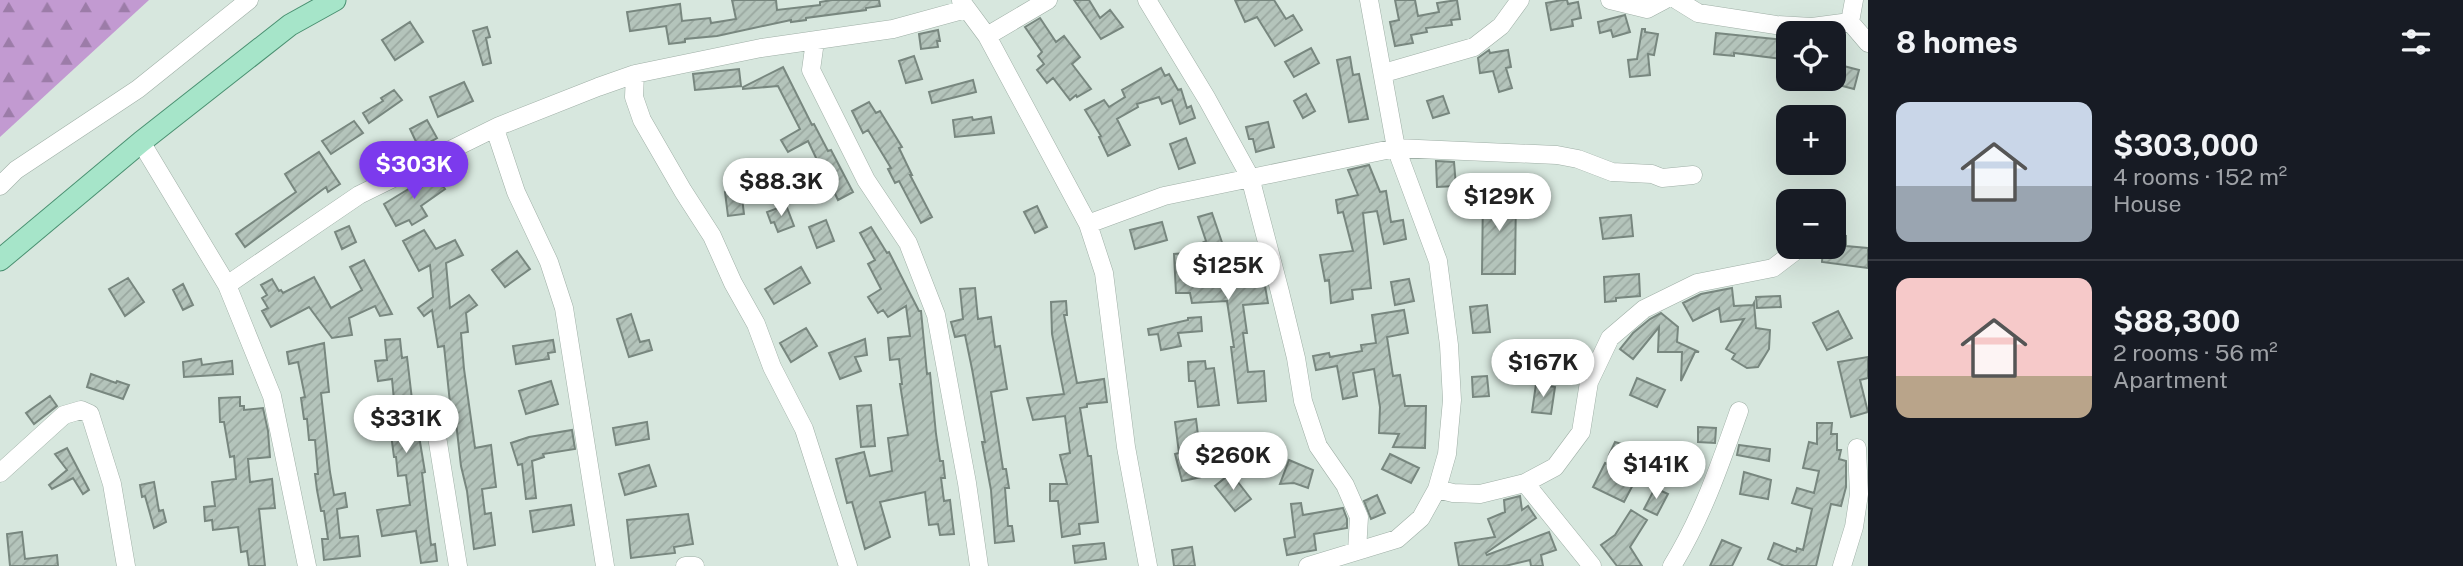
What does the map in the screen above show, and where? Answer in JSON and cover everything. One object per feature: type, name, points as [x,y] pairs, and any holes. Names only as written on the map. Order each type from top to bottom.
[{"type":"main road","points":[[0,260],[141,142],[290,25],[335,0]]},
{"type":"street","points":[[0,186],[16,170],[138,89],[249,0]]},
{"type":"street","points":[[987,36],[1048,0]]},
{"type":"street","points":[[1147,0],[1250,177],[1293,344],[1303,401],[1318,446],[1345,485],[1359,517],[1357,551]]},
{"type":"street","points":[[1308,566],[1397,539],[1421,518],[1437,489],[1447,454],[1452,400],[1449,345],[1438,261],[1396,148],[1369,0]]},
{"type":"street","points":[[1384,73],[1474,47],[1502,26],[1520,0]]},
{"type":"street","points":[[1610,0],[1647,9],[1664,0]]},
{"type":"street","points":[[1677,0],[1698,13],[1776,25],[1812,27],[1850,22]]},
{"type":"street","points":[[1850,22],[1854,0]]},
{"type":"street","points":[[227,285],[359,195],[495,129],[635,74],[761,48],[893,29],[963,5],[987,36],[1088,223],[1104,274],[1126,447],[1148,566]]},
{"type":"street","points":[[1850,22],[1868,43]]},
{"type":"street","points":[[815,41],[811,70],[866,180],[908,243],[936,315],[967,482],[979,566]]},
{"type":"street","points":[[635,74],[634,97],[642,120],[712,236],[756,324],[772,367],[804,429],[848,566]]},
{"type":"street","points":[[495,129],[516,192],[549,262],[564,308],[605,566]]},
{"type":"street","points":[[141,142],[227,285],[272,396],[307,566]]},
{"type":"street","points":[[1088,223],[1164,196],[1396,148],[1557,155],[1578,159],[1612,172],[1652,174],[1662,178],[1693,175]]},
{"type":"street","points":[[1437,489],[1453,493],[1480,494],[1525,483],[1555,467],[1581,432],[1589,382],[1610,338],[1644,309],[1697,283],[1773,268],[1785,259]]},
{"type":"street","points":[[0,473],[64,415],[81,410],[90,414],[112,484],[126,566]]},
{"type":"street","points":[[1672,566],[1707,499],[1739,411]]},
{"type":"street","points":[[434,418],[458,566]]},
{"type":"street","points":[[1842,566],[1854,527],[1859,494],[1857,448]]},
{"type":"street","points":[[1525,483],[1592,566]]},
{"type":"street","points":[[685,566],[695,566]]},
{"type":"green space","points":[[0,0],[149,0],[0,137]]},
{"type":"building","points":[[732,0],[776,0],[777,10],[820,5],[820,2],[832,0],[879,0],[880,6],[669,44],[666,26],[630,31],[627,12],[680,4],[682,21],[710,18],[711,23],[736,19]]},
{"type":"building","points":[[1074,0],[1089,0],[1100,18],[1110,10],[1123,27],[1101,39]]},
{"type":"building","points":[[1235,0],[1274,0],[1286,19],[1293,15],[1302,30],[1275,46],[1257,17],[1245,22]]},
{"type":"building","points":[[1395,0],[1415,0],[1418,16],[1439,12],[1437,3],[1457,0],[1460,19],[1451,20],[1452,25],[1426,28],[1427,32],[1411,35],[1413,43],[1395,46],[1390,22],[1399,20]]},
{"type":"building","points":[[1567,0],[1568,4],[1578,2],[1581,18],[1572,20],[1573,26],[1551,30],[1546,3]]},
{"type":"building","points":[[1625,15],[1630,32],[1613,37],[1611,30],[1600,33],[1598,22]]},
{"type":"building","points":[[1040,18],[1056,42],[1064,36],[1080,57],[1072,64],[1091,89],[1070,100],[1053,78],[1047,83],[1037,70],[1044,64],[1038,56],[1042,52],[1025,27]]},
{"type":"building","points":[[410,22],[423,42],[395,60],[382,40]]},
{"type":"building","points":[[487,27],[490,37],[486,38],[491,63],[483,65],[473,31]]},
{"type":"building","points":[[1642,29],[1658,34],[1654,55],[1648,54],[1650,75],[1630,77],[1628,60],[1637,59]]},
{"type":"building","points":[[938,30],[938,47],[921,49],[919,34]]},
{"type":"building","points":[[1716,33],[1776,39],[1776,58],[1734,53],[1734,56],[1714,54]]},
{"type":"building","points":[[1311,48],[1319,63],[1294,77],[1285,62]]},
{"type":"building","points":[[1489,50],[1490,53],[1508,50],[1511,67],[1506,68],[1512,88],[1499,92],[1493,71],[1480,73],[1478,58]]},
{"type":"building","points":[[914,56],[922,79],[906,83],[899,61]]},
{"type":"building","points":[[1350,57],[1353,75],[1359,74],[1368,119],[1349,122],[1337,60]]},
{"type":"building","points":[[783,67],[812,125],[814,124],[828,151],[831,150],[853,192],[838,200],[808,141],[788,152],[781,140],[800,129],[778,86],[743,89]]},
{"type":"building","points":[[1846,67],[1859,70],[1854,89],[1846,87]]},
{"type":"building","points":[[1161,68],[1165,76],[1169,74],[1178,90],[1181,89],[1187,108],[1191,106],[1195,118],[1180,124],[1172,100],[1162,104],[1159,97],[1137,104],[1138,107],[1117,119],[1130,145],[1108,156],[1099,137],[1101,136],[1085,110],[1104,100],[1109,107],[1125,97],[1122,90]]},
{"type":"building","points":[[739,69],[741,86],[695,90],[693,74]]},
{"type":"building","points":[[973,80],[976,92],[932,103],[929,92]]},
{"type":"building","points":[[464,82],[473,101],[438,117],[430,97]]},
{"type":"building","points":[[394,90],[402,100],[369,123],[363,113],[383,101],[381,98]]},
{"type":"building","points":[[1306,94],[1315,111],[1303,118],[1294,101]]},
{"type":"building","points":[[1443,96],[1449,113],[1433,118],[1427,101]]},
{"type":"building","points":[[869,102],[876,113],[880,111],[902,147],[899,148],[910,175],[932,217],[921,223],[899,181],[895,183],[888,169],[891,168],[868,130],[863,133],[852,111]]},
{"type":"building","points":[[972,117],[973,120],[991,117],[994,133],[955,137],[953,120]]},
{"type":"building","points":[[427,120],[437,138],[419,148],[410,129]]},
{"type":"building","points":[[354,121],[363,133],[331,154],[322,141]]},
{"type":"building","points":[[1268,122],[1274,147],[1256,152],[1246,127]]},
{"type":"building","points":[[1186,138],[1195,163],[1179,169],[1170,144]]},
{"type":"building","points":[[319,152],[340,184],[328,192],[326,187],[245,247],[236,234],[296,192],[285,174]]},
{"type":"building","points":[[1436,161],[1454,162],[1456,186],[1437,187]]},
{"type":"building","points":[[1369,165],[1380,192],[1386,191],[1391,222],[1403,220],[1406,239],[1384,244],[1377,211],[1363,213],[1371,288],[1352,290],[1353,299],[1331,303],[1329,280],[1325,281],[1320,255],[1353,251],[1343,212],[1338,213],[1336,200],[1358,195],[1348,170]]},
{"type":"building","points":[[433,174],[445,189],[421,206],[427,216],[412,225],[409,220],[396,226],[384,204]]},
{"type":"building","points":[[741,190],[744,214],[728,216],[725,192]]},
{"type":"building","points":[[1483,192],[1516,192],[1515,274],[1482,274]]},
{"type":"building","points":[[786,205],[794,226],[778,232],[767,212]]},
{"type":"building","points":[[1037,206],[1047,227],[1035,233],[1024,212]]},
{"type":"building","points":[[1212,213],[1232,272],[1244,269],[1243,264],[1261,263],[1268,303],[1243,305],[1247,333],[1243,333],[1248,372],[1264,371],[1266,401],[1238,403],[1227,301],[1192,303],[1190,293],[1176,293],[1174,254],[1186,253],[1187,281],[1215,276],[1202,243],[1206,241],[1198,217]]},
{"type":"building","points":[[1631,215],[1633,236],[1603,239],[1600,218]]},
{"type":"building","points":[[826,220],[834,241],[817,248],[809,227]]},
{"type":"building","points":[[1162,222],[1167,240],[1135,249],[1130,230]]},
{"type":"building","points":[[349,226],[356,242],[342,249],[335,232]]},
{"type":"building","points":[[871,227],[887,253],[889,252],[921,311],[927,374],[930,373],[936,434],[940,461],[943,461],[945,478],[941,478],[944,501],[950,500],[954,534],[940,535],[938,524],[929,525],[925,492],[880,502],[890,537],[865,549],[852,502],[847,503],[836,459],[864,452],[870,476],[892,471],[888,438],[908,435],[899,359],[890,360],[888,338],[910,336],[906,306],[888,317],[883,310],[878,313],[868,297],[881,289],[868,264],[875,260],[860,233]]},
{"type":"building","points":[[424,230],[436,249],[455,240],[463,255],[446,263],[450,308],[469,295],[477,305],[466,313],[468,332],[461,333],[475,448],[491,445],[496,487],[482,489],[485,514],[491,513],[495,545],[474,549],[456,422],[452,422],[444,346],[438,347],[432,310],[424,316],[418,308],[433,297],[430,265],[419,271],[403,241]]},
{"type":"building","points":[[1846,246],[1868,248],[1868,268],[1822,262],[1822,259],[1846,259]]},
{"type":"building","points":[[517,251],[530,269],[505,287],[492,270]]},
{"type":"building","points":[[364,260],[392,314],[380,316],[375,306],[349,318],[352,335],[332,338],[309,307],[271,327],[262,311],[268,308],[262,298],[267,295],[261,285],[272,279],[283,293],[314,277],[331,308],[362,290],[350,267]]},
{"type":"building","points":[[801,267],[810,283],[774,304],[765,289]]},
{"type":"building","points":[[1639,274],[1640,296],[1605,302],[1604,277]]},
{"type":"building","points":[[128,278],[144,302],[125,316],[109,289]]},
{"type":"building","points":[[1409,279],[1414,301],[1395,305],[1391,282]]},
{"type":"building","points":[[183,284],[193,305],[183,310],[173,290]]},
{"type":"building","points":[[975,288],[978,319],[991,317],[995,347],[1000,346],[1007,389],[991,392],[1003,469],[1006,469],[1009,488],[1005,488],[1008,526],[1012,526],[1014,541],[995,543],[991,490],[982,442],[985,442],[972,369],[965,335],[955,337],[951,322],[963,319],[960,289]]},
{"type":"building","points":[[1732,288],[1734,306],[1754,303],[1756,328],[1770,330],[1769,349],[1758,367],[1747,368],[1732,359],[1735,354],[1726,349],[1744,319],[1721,322],[1719,308],[1693,321],[1683,303],[1701,294]]},
{"type":"building","points":[[1780,296],[1781,307],[1757,308],[1756,297]]},
{"type":"building","points":[[1066,301],[1067,315],[1064,315],[1077,383],[1104,379],[1107,402],[1087,404],[1087,407],[1080,408],[1088,456],[1091,456],[1098,522],[1079,524],[1080,534],[1062,537],[1058,501],[1050,501],[1050,484],[1067,484],[1060,455],[1070,453],[1065,416],[1033,420],[1027,398],[1064,394],[1052,334],[1051,302]]},
{"type":"building","points":[[1487,305],[1490,332],[1473,333],[1470,307]]},
{"type":"building","points":[[1404,310],[1408,333],[1387,337],[1393,376],[1400,375],[1405,406],[1426,406],[1425,448],[1393,447],[1399,434],[1379,433],[1380,407],[1374,369],[1353,373],[1357,396],[1343,399],[1337,366],[1316,370],[1313,356],[1329,353],[1330,357],[1362,351],[1361,345],[1376,343],[1372,315]]},
{"type":"building","points":[[1838,311],[1852,338],[1827,350],[1813,323]]},
{"type":"building","points":[[1661,313],[1678,327],[1677,342],[1699,352],[1695,352],[1681,381],[1682,352],[1658,352],[1659,327],[1633,359],[1620,349],[1633,333]]},
{"type":"building","points":[[631,314],[640,342],[649,340],[652,350],[629,357],[617,319]]},
{"type":"building","points":[[1201,317],[1202,331],[1178,333],[1181,346],[1161,350],[1158,334],[1149,335],[1148,329]]},
{"type":"building","points":[[806,328],[817,346],[791,362],[780,343]]},
{"type":"building","points":[[400,339],[402,358],[407,357],[413,408],[423,407],[426,411],[423,420],[417,424],[425,472],[422,473],[431,545],[435,544],[437,561],[421,563],[416,531],[382,536],[377,510],[410,505],[406,475],[398,476],[394,457],[391,434],[397,433],[392,379],[378,381],[375,361],[387,360],[385,340]]},
{"type":"building","points":[[865,339],[867,355],[855,357],[861,371],[840,379],[829,353]]},
{"type":"building","points":[[553,340],[555,352],[548,353],[549,359],[516,364],[513,346]]},
{"type":"building","points":[[324,343],[329,392],[321,393],[330,472],[334,495],[345,493],[347,507],[337,509],[340,538],[358,536],[360,556],[324,560],[322,539],[328,539],[324,511],[321,511],[317,490],[315,440],[309,440],[307,419],[304,419],[301,398],[305,397],[298,362],[289,364],[287,352]]},
{"type":"building","points":[[1868,357],[1868,378],[1860,380],[1868,412],[1851,417],[1838,362]]},
{"type":"building","points":[[201,359],[202,365],[232,361],[233,374],[184,377],[183,362]]},
{"type":"building","points":[[1205,361],[1206,369],[1214,368],[1219,405],[1198,407],[1195,381],[1189,381],[1188,362]]},
{"type":"building","points":[[91,374],[129,385],[123,399],[87,387]]},
{"type":"building","points":[[1487,376],[1489,396],[1473,397],[1472,377]]},
{"type":"building","points":[[1637,378],[1665,390],[1657,407],[1630,395]]},
{"type":"building","points":[[551,381],[558,404],[526,414],[519,391]]},
{"type":"building","points":[[1536,384],[1555,387],[1551,414],[1532,412]]},
{"type":"building","points":[[50,396],[57,406],[34,424],[26,413]]},
{"type":"building","points":[[240,397],[240,406],[244,406],[244,410],[263,408],[268,431],[270,457],[248,459],[250,482],[272,479],[275,508],[259,509],[265,566],[249,566],[247,551],[241,552],[238,527],[213,530],[212,520],[205,521],[204,507],[215,506],[212,482],[236,479],[234,456],[230,457],[224,422],[220,422],[219,398]]},
{"type":"building","points":[[871,405],[875,446],[861,447],[857,406]]},
{"type":"building","points":[[1196,419],[1198,435],[1192,436],[1202,477],[1182,481],[1175,454],[1179,453],[1175,422]]},
{"type":"building","points":[[647,422],[649,439],[616,445],[613,428]]},
{"type":"building","points":[[1817,423],[1832,423],[1831,434],[1837,434],[1837,450],[1841,450],[1839,459],[1846,461],[1846,487],[1841,506],[1831,504],[1816,566],[1784,566],[1768,559],[1774,543],[1796,552],[1797,548],[1803,550],[1812,509],[1792,503],[1797,488],[1814,493],[1819,471],[1803,468],[1809,442],[1817,444]]},
{"type":"building","points":[[1698,427],[1716,428],[1715,443],[1698,442]]},
{"type":"building","points":[[572,430],[575,449],[543,454],[544,457],[532,461],[536,498],[526,499],[522,464],[518,465],[511,443],[529,437]]},
{"type":"building","points":[[1615,442],[1642,450],[1636,463],[1609,455]]},
{"type":"building","points":[[1739,445],[1770,449],[1769,461],[1737,455]]},
{"type":"building","points":[[67,448],[89,490],[83,494],[73,478],[52,489],[49,485],[67,470],[55,454]]},
{"type":"building","points":[[1390,454],[1419,468],[1411,483],[1382,469]]},
{"type":"building","points":[[1670,458],[1694,466],[1690,480],[1666,472]]},
{"type":"building","points":[[1289,460],[1313,470],[1308,488],[1294,483],[1280,484]]},
{"type":"building","points":[[1605,463],[1636,479],[1624,502],[1593,487]]},
{"type":"building","points":[[649,465],[656,486],[625,495],[619,474]]},
{"type":"building","points":[[1744,472],[1771,480],[1768,499],[1740,494]]},
{"type":"building","points":[[1231,473],[1251,499],[1235,511],[1215,486]]},
{"type":"building","points":[[154,482],[159,511],[163,510],[166,522],[154,528],[140,485]]},
{"type":"building","points":[[1655,488],[1668,494],[1657,515],[1644,509]]},
{"type":"building","points":[[1377,495],[1385,513],[1371,519],[1364,501]]},
{"type":"building","points":[[1520,496],[1522,510],[1528,506],[1536,518],[1486,553],[1487,555],[1549,532],[1556,550],[1541,555],[1543,566],[1531,566],[1530,560],[1505,566],[1459,566],[1455,543],[1495,537],[1488,519],[1505,512],[1504,500]]},
{"type":"building","points":[[1301,503],[1303,515],[1343,508],[1347,528],[1314,534],[1316,550],[1287,555],[1284,539],[1295,537],[1291,504]]},
{"type":"building","points":[[571,505],[574,525],[533,532],[530,511]]},
{"type":"building","points":[[1631,510],[1647,520],[1630,547],[1642,566],[1617,566],[1601,545],[1615,535]]},
{"type":"building","points":[[688,514],[693,544],[674,547],[675,553],[631,558],[627,520]]},
{"type":"building","points":[[22,532],[25,559],[57,555],[58,566],[10,566],[7,534]]},
{"type":"building","points":[[1722,540],[1741,548],[1732,566],[1710,566]]},
{"type":"building","points":[[1104,543],[1106,559],[1075,563],[1073,546]]},
{"type":"building","points":[[1192,547],[1195,566],[1174,566],[1172,550]]}]
